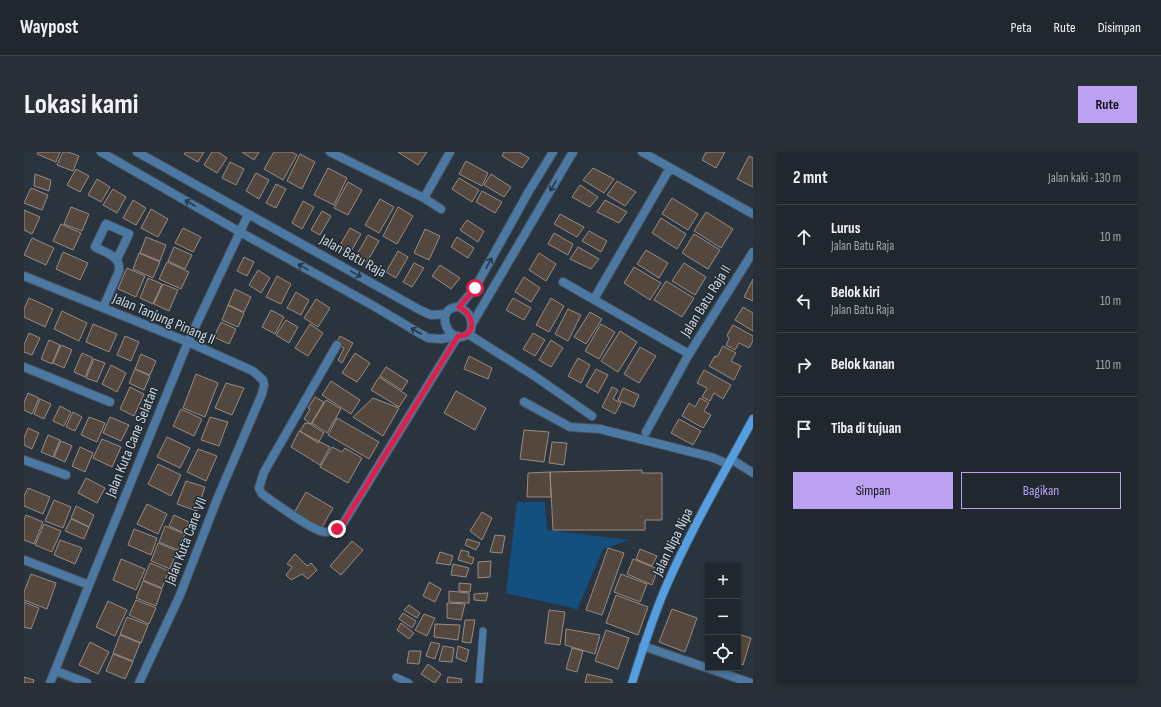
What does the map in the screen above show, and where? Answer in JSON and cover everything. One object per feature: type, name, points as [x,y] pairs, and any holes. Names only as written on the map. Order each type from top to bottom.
[{"type":"street","points":[[101,152],[240,232],[372,304],[428,338],[441,339],[455,336],[463,337],[471,330],[472,324],[573,152]]},
{"type":"street","name":"Jalan Batu Raja","points":[[137,152],[420,310],[431,315],[446,314]]},
{"type":"street","points":[[330,152],[424,198],[441,209]]},
{"type":"street","points":[[424,198],[450,152]]},
{"type":"street","points":[[455,336],[448,330],[445,324],[446,314],[449,309],[459,307],[475,288],[553,152]]},
{"type":"street","points":[[642,152],[753,214]]},
{"type":"street","points":[[594,299],[670,168]]},
{"type":"street","name":"Jalan Kuta Cane Selatan","points":[[50,683],[188,342],[248,215]]},
{"type":"street","points":[[103,308],[119,271],[120,265],[117,259],[95,247],[106,224],[129,234],[117,259]]},
{"type":"street","name":"Jalan Batu Raja II","points":[[562,282],[689,354],[753,252]]},
{"type":"street","name":"Jalan Tanjung Pinang II","points":[[24,276],[188,342],[253,371],[263,380],[264,385],[256,408]]},
{"type":"street","points":[[459,307],[469,315],[472,324]]},
{"type":"street","points":[[468,334],[533,375],[592,416]]},
{"type":"street","points":[[337,344],[264,472],[259,488],[262,494],[303,521],[318,530],[325,532],[337,529],[344,522],[455,336]]},
{"type":"street","points":[[646,432],[689,354]]},
{"type":"street","points":[[24,368],[110,402]]},
{"type":"street","points":[[524,402],[570,427],[600,429],[711,456],[730,462],[753,473]]},
{"type":"street","name":"Jalan Kuta Cane VII","points":[[139,683],[180,595],[218,497],[256,408]]},
{"type":"street","name":"Jalan Nipa Nipa","points":[[632,683],[643,646],[666,589],[690,537],[753,419]]},
{"type":"street","points":[[24,460],[66,475]]},
{"type":"street","points":[[24,560],[89,585]]},
{"type":"street","points":[[643,646],[751,683]]},
{"type":"street","points":[[56,671],[87,683]]},
{"type":"lane","points":[[479,683],[483,631]]},
{"type":"shaded area","points":[[517,502],[545,502],[547,530],[630,540],[603,549],[577,610],[506,593]]},
{"type":"building","points":[[38,152],[60,152],[56,162],[37,154]]},
{"type":"building","points":[[63,152],[68,152],[79,156],[73,171],[57,165]]},
{"type":"building","points":[[186,152],[204,152],[198,162],[184,154]]},
{"type":"building","points":[[212,152],[218,152],[227,158],[217,173],[204,165]]},
{"type":"building","points":[[242,152],[259,152],[254,160]]},
{"type":"building","points":[[274,152],[292,152],[297,155],[283,180],[264,169]]},
{"type":"building","points":[[398,152],[427,152],[418,165]]},
{"type":"building","points":[[504,152],[519,152],[529,158],[522,168],[502,156]]},
{"type":"building","points":[[706,152],[725,152],[716,168],[702,160]]},
{"type":"building","points":[[300,154],[315,162],[302,189],[287,181]]},
{"type":"building","points":[[749,156],[753,158],[753,187],[737,179]]},
{"type":"building","points":[[466,161],[488,173],[482,186],[459,174]]},
{"type":"building","points":[[230,162],[244,169],[236,185],[222,178]]},
{"type":"building","points":[[328,168],[347,178],[334,205],[314,195]]},
{"type":"building","points":[[593,168],[614,179],[604,193],[583,180]]},
{"type":"building","points":[[76,169],[89,176],[80,192],[67,185]]},
{"type":"building","points":[[256,173],[269,180],[259,199],[246,191]]},
{"type":"building","points":[[35,174],[51,180],[49,191],[34,186]]},
{"type":"building","points":[[491,174],[511,187],[504,197],[484,185]]},
{"type":"building","points":[[459,178],[479,190],[472,202],[452,189]]},
{"type":"building","points":[[97,179],[110,187],[101,202],[88,195]]},
{"type":"building","points":[[617,181],[636,192],[625,206],[607,195]]},
{"type":"building","points":[[348,182],[362,190],[348,215],[334,208]]},
{"type":"building","points":[[276,184],[286,189],[276,208],[266,203]]},
{"type":"building","points":[[580,185],[598,197],[590,207],[572,197]]},
{"type":"building","points":[[31,188],[48,195],[42,210],[24,203]]},
{"type":"building","points":[[113,189],[126,197],[117,213],[103,205]]},
{"type":"building","points":[[482,191],[502,202],[495,213],[476,202]]},
{"type":"building","points":[[672,198],[698,214],[688,230],[662,214]]},
{"type":"building","points":[[380,199],[394,207],[379,233],[365,225]]},
{"type":"building","points":[[133,200],[146,208],[136,225],[123,218]]},
{"type":"building","points":[[605,200],[627,212],[619,223],[597,212]]},
{"type":"building","points":[[303,201],[314,207],[302,229],[292,223]]},
{"type":"building","points":[[71,207],[89,214],[82,231],[64,224]]},
{"type":"building","points":[[398,207],[413,216],[397,244],[383,236]]},
{"type":"building","points":[[151,209],[168,219],[158,237],[141,228]]},
{"type":"building","points":[[24,210],[40,217],[32,234],[24,230]]},
{"type":"building","points":[[322,211],[331,216],[320,235],[311,230]]},
{"type":"building","points":[[706,212],[733,229],[721,248],[694,231]]},
{"type":"building","points":[[560,214],[584,227],[577,237],[554,224]]},
{"type":"building","points":[[661,218],[686,234],[677,249],[652,233]]},
{"type":"building","points":[[467,220],[484,231],[478,242],[460,230]]},
{"type":"building","points":[[61,224],[81,233],[73,250],[53,241]]},
{"type":"building","points":[[183,228],[201,237],[193,252],[175,243]]},
{"type":"building","points":[[350,228],[361,234],[350,253],[339,247]]},
{"type":"building","points":[[425,229],[440,236],[429,260],[414,253]]},
{"type":"building","points":[[589,231],[607,241],[601,252],[582,241]]},
{"type":"building","points":[[554,233],[573,244],[568,255],[548,244]]},
{"type":"building","points":[[694,234],[720,250],[708,269],[682,253]]},
{"type":"building","points":[[368,235],[379,241],[367,262],[356,256]]},
{"type":"building","points":[[146,237],[166,245],[160,261],[140,253]]},
{"type":"building","points":[[457,237],[474,248],[468,258],[451,247]]},
{"type":"building","points":[[32,238],[54,248],[46,265],[24,255]]},
{"type":"building","points":[[174,247],[192,255],[185,269],[168,261]]},
{"type":"building","points":[[578,247],[599,259],[591,269],[570,259]]},
{"type":"building","points":[[646,250],[668,263],[659,278],[637,264]]},
{"type":"building","points":[[398,251],[408,257],[396,278],[386,272]]},
{"type":"building","points":[[63,252],[88,263],[80,280],[56,269]]},
{"type":"building","points":[[139,253],[160,262],[153,278],[133,269]]},
{"type":"building","points":[[539,253],[556,264],[546,281],[529,270]]},
{"type":"building","points":[[244,257],[254,262],[247,276],[237,271]]},
{"type":"building","points":[[167,262],[189,272],[181,289],[159,279]]},
{"type":"building","points":[[414,263],[424,268],[412,287],[403,282]]},
{"type":"building","points":[[684,263],[706,277],[695,295],[672,281]]},
{"type":"building","points":[[440,265],[460,278],[451,289],[432,276]]},
{"type":"building","points":[[634,267],[661,283],[650,300],[624,283]]},
{"type":"building","points":[[127,268],[145,276],[136,297],[118,289]]},
{"type":"building","points":[[258,270],[270,278],[261,293],[249,285]]},
{"type":"building","points":[[277,276],[291,284],[281,304],[266,297]]},
{"type":"building","points":[[524,277],[540,288],[531,302],[515,292]]},
{"type":"building","points":[[148,278],[162,284],[153,304],[140,298]]},
{"type":"building","points":[[753,279],[753,301],[744,297]]},
{"type":"building","points":[[666,281],[694,298],[682,317],[654,300]]},
{"type":"building","points":[[163,284],[178,290],[169,311],[154,304]]},
{"type":"building","points":[[235,289],[251,297],[244,312],[228,305]]},
{"type":"building","points":[[296,292],[309,300],[301,315],[287,308]]},
{"type":"building","points":[[29,298],[53,309],[45,327],[24,317],[24,309]]},
{"type":"building","points":[[513,298],[531,308],[524,320],[506,310]]},
{"type":"building","points":[[551,298],[564,306],[549,332],[536,325]]},
{"type":"building","points":[[316,299],[330,308],[318,327],[304,318]]},
{"type":"building","points":[[228,305],[244,313],[238,327],[222,320]]},
{"type":"building","points":[[743,307],[753,313],[753,331],[735,320]]},
{"type":"building","points":[[568,309],[581,315],[568,341],[555,334]]},
{"type":"building","points":[[271,310],[284,317],[275,334],[262,327]]},
{"type":"building","points":[[62,311],[87,323],[79,341],[54,329]]},
{"type":"building","points":[[590,312],[602,319],[586,344],[574,337]]},
{"type":"building","points":[[286,320],[298,327],[289,343],[276,335]]},
{"type":"building","points":[[221,322],[236,329],[229,344],[214,337]]},
{"type":"building","points":[[93,324],[117,334],[109,352],[86,342]]},
{"type":"building","points":[[310,324],[323,333],[308,356],[295,348]]},
{"type":"building","points":[[601,324],[615,332],[599,359],[585,351]]},
{"type":"building","points":[[733,325],[753,336],[753,341],[749,348],[739,343],[735,350],[726,345],[729,339],[727,335]]},
{"type":"building","points":[[620,331],[637,342],[618,372],[601,361]]},
{"type":"building","points":[[29,333],[40,338],[32,355],[24,352],[24,345]]},
{"type":"building","points":[[533,333],[545,340],[535,356],[523,349]]},
{"type":"building","points":[[125,336],[139,342],[131,361],[117,355]]},
{"type":"building","points":[[340,336],[353,343],[342,363],[338,360],[344,348],[336,344]]},
{"type":"building","points":[[49,340],[60,345],[52,364],[41,359]]},
{"type":"building","points":[[551,340],[563,348],[551,367],[539,360]]},
{"type":"building","points":[[61,345],[72,350],[64,368],[53,363]]},
{"type":"building","points":[[723,346],[736,353],[731,361],[741,366],[734,380],[709,366],[715,356],[717,357]]},
{"type":"building","points":[[640,347],[656,356],[639,383],[624,374]]},
{"type":"building","points":[[82,353],[93,358],[85,377],[74,372]]},
{"type":"building","points":[[355,353],[370,363],[357,382],[342,373]]},
{"type":"building","points":[[141,354],[156,361],[150,375],[135,369]]},
{"type":"building","points":[[469,356],[492,368],[488,379],[464,369]]},
{"type":"building","points":[[578,358],[590,365],[581,383],[568,376]]},
{"type":"building","points":[[94,359],[105,363],[97,382],[86,378]]},
{"type":"building","points":[[111,365],[126,373],[117,392],[102,384]]},
{"type":"building","points":[[386,367],[408,381],[402,390],[380,376]]},
{"type":"building","points":[[135,369],[150,376],[144,390],[129,383]]},
{"type":"building","points":[[596,369],[608,375],[598,393],[586,386]]},
{"type":"building","points":[[704,370],[731,385],[723,399],[714,393],[710,401],[702,397],[707,388],[697,383]]},
{"type":"building","points":[[196,374],[218,383],[205,417],[183,408]]},
{"type":"building","points":[[379,377],[407,395],[399,407],[371,390]]},
{"type":"building","points":[[331,381],[360,400],[351,414],[322,395]]},
{"type":"building","points":[[226,383],[244,388],[232,415],[215,408]]},
{"type":"building","points":[[130,387],[144,394],[134,416],[120,409]]},
{"type":"building","points":[[612,387],[618,390],[613,399],[621,403],[615,414],[602,407]]},
{"type":"building","points":[[623,388],[639,395],[634,407],[618,400]]},
{"type":"building","points":[[456,391],[486,408],[475,430],[444,413]]},
{"type":"building","points":[[28,393],[39,398],[32,414],[24,410],[24,402]]},
{"type":"building","points":[[315,397],[324,402],[311,424],[304,419],[310,409],[308,408]]},
{"type":"building","points":[[373,398],[399,408],[383,436],[353,417]]},
{"type":"building","points":[[700,398],[709,403],[704,411],[711,415],[703,428],[682,416],[689,403],[695,407]]},
{"type":"building","points":[[40,399],[51,404],[44,419],[34,414]]},
{"type":"building","points":[[326,400],[341,409],[327,433],[312,423]]},
{"type":"building","points":[[60,406],[71,412],[64,426],[53,421]]},
{"type":"building","points":[[181,409],[202,419],[194,436],[173,426]]},
{"type":"building","points":[[73,412],[82,417],[75,431],[66,427]]},
{"type":"building","points":[[89,417],[105,423],[97,442],[81,435]]},
{"type":"building","points":[[110,417],[129,425],[121,441],[103,433]]},
{"type":"building","points":[[210,417],[228,422],[219,446],[201,440]]},
{"type":"building","points":[[337,418],[379,442],[369,459],[328,435]]},
{"type":"building","points":[[679,419],[701,431],[693,445],[671,433]]},
{"type":"building","points":[[305,423],[311,424],[324,433],[318,443],[300,431]]},
{"type":"building","points":[[28,428],[39,433],[32,449],[24,445],[24,438]]},
{"type":"building","points":[[524,430],[549,432],[544,462],[520,459]]},
{"type":"building","points":[[299,431],[330,447],[320,465],[291,447]]},
{"type":"building","points":[[48,435],[60,440],[53,457],[41,452]]},
{"type":"building","points":[[167,437],[190,448],[180,468],[157,457]]},
{"type":"building","points":[[102,439],[121,447],[112,467],[93,458]]},
{"type":"building","points":[[61,441],[72,446],[65,462],[54,457]]},
{"type":"building","points":[[552,442],[567,443],[564,465],[549,463]]},
{"type":"building","points":[[80,447],[93,453],[85,472],[72,466]]},
{"type":"building","points":[[332,447],[342,452],[345,448],[362,458],[348,483],[320,467]]},
{"type":"building","points":[[198,449],[217,456],[206,481],[187,472]]},
{"type":"building","points":[[158,464],[181,475],[171,496],[148,484]]},
{"type":"building","points":[[642,470],[642,473],[662,473],[662,520],[645,520],[645,530],[553,530],[550,472]]},
{"type":"building","points":[[550,472],[551,497],[527,497],[528,473]]},
{"type":"building","points":[[86,478],[105,488],[97,503],[78,493]]},
{"type":"building","points":[[186,481],[205,487],[197,511],[177,504]]},
{"type":"building","points":[[28,488],[50,497],[43,514],[24,506],[24,496]]},
{"type":"building","points":[[306,492],[333,508],[321,529],[294,513]]},
{"type":"building","points":[[54,500],[71,507],[63,528],[45,521]]},
{"type":"building","points":[[147,504],[167,514],[158,534],[137,524]]},
{"type":"building","points":[[76,506],[94,515],[89,527],[71,518]]},
{"type":"building","points":[[482,512],[492,518],[482,540],[470,531]]},
{"type":"building","points":[[26,515],[43,522],[34,544],[24,540],[24,520]]},
{"type":"building","points":[[174,515],[189,522],[184,533],[169,526]]},
{"type":"building","points":[[71,519],[89,527],[84,539],[65,531]]},
{"type":"building","points":[[44,524],[61,531],[52,552],[35,545]]},
{"type":"building","points":[[165,526],[185,534],[178,550],[159,542]]},
{"type":"building","points":[[134,529],[157,538],[151,555],[128,545]]},
{"type":"building","points":[[495,535],[505,536],[502,553],[490,552]]},
{"type":"building","points":[[467,539],[480,543],[476,550],[465,545]]},
{"type":"building","points":[[60,540],[82,548],[75,564],[54,555]]},
{"type":"building","points":[[352,541],[363,550],[341,575],[330,566]]},
{"type":"building","points":[[158,543],[177,551],[170,569],[151,561]]},
{"type":"building","points":[[608,548],[624,553],[602,615],[586,610]]},
{"type":"building","points":[[640,549],[657,556],[652,566],[636,559]]},
{"type":"building","points":[[461,550],[469,552],[468,556],[474,558],[472,564],[458,560]]},
{"type":"building","points":[[440,552],[453,556],[450,565],[436,563]]},
{"type":"building","points":[[295,554],[307,566],[311,563],[317,570],[308,579],[302,574],[291,580],[286,575],[292,567],[287,564]]},
{"type":"building","points":[[121,559],[145,569],[136,590],[113,580]]},
{"type":"building","points":[[633,559],[658,569],[652,585],[627,574]]},
{"type":"building","points":[[491,561],[490,577],[478,578],[478,562]]},
{"type":"building","points":[[150,563],[169,571],[162,588],[143,580]]},
{"type":"building","points":[[453,564],[469,568],[466,577],[451,575]]},
{"type":"building","points":[[31,574],[56,583],[47,609],[24,600],[24,592]]},
{"type":"building","points":[[621,574],[647,584],[640,602],[614,592]]},
{"type":"building","points":[[143,581],[162,589],[156,606],[136,598]]},
{"type":"building","points":[[429,582],[441,589],[435,602],[423,596]]},
{"type":"building","points":[[459,583],[471,584],[470,592],[459,591]]},
{"type":"building","points":[[449,591],[469,593],[469,603],[449,602]]},
{"type":"building","points":[[488,593],[486,601],[474,600],[474,594]]},
{"type":"building","points":[[616,595],[648,607],[638,635],[606,623]]},
{"type":"building","points":[[136,600],[156,608],[149,624],[129,615]]},
{"type":"building","points":[[108,601],[127,610],[115,636],[96,627]]},
{"type":"building","points":[[24,602],[39,608],[31,629],[24,627]]},
{"type":"building","points":[[447,603],[465,604],[461,620],[447,618]]},
{"type":"building","points":[[409,605],[420,613],[417,618],[404,610]]},
{"type":"building","points":[[672,609],[697,618],[685,652],[659,642]]},
{"type":"building","points":[[549,610],[565,612],[560,645],[545,643]]},
{"type":"building","points":[[403,613],[416,621],[412,628],[399,619]]},
{"type":"building","points":[[424,614],[435,618],[427,636],[415,630]]},
{"type":"building","points":[[127,617],[148,625],[141,643],[120,634]]},
{"type":"building","points":[[465,620],[475,620],[471,643],[462,642]]},
{"type":"building","points":[[401,623],[414,633],[409,639],[397,630]]},
{"type":"building","points":[[435,624],[460,625],[458,640],[434,637]]},
{"type":"building","points":[[566,629],[600,635],[595,654],[565,645]]},
{"type":"building","points":[[606,630],[629,638],[618,669],[595,661]]},
{"type":"building","points":[[120,635],[140,643],[133,661],[113,653]]},
{"type":"building","points":[[741,635],[751,638],[743,665],[741,664]]},
{"type":"building","points":[[90,642],[109,652],[98,674],[79,665]]},
{"type":"building","points":[[431,642],[440,644],[435,659],[426,656]]},
{"type":"building","points":[[443,646],[454,648],[452,662],[439,661]]},
{"type":"building","points":[[458,646],[469,650],[466,662],[456,658]]},
{"type":"building","points":[[572,648],[583,651],[577,672],[566,669]]},
{"type":"building","points":[[409,651],[421,651],[419,664],[407,663]]},
{"type":"building","points":[[113,654],[133,662],[125,679],[106,671]]},
{"type":"building","points":[[428,664],[441,674],[435,683],[421,674]]},
{"type":"building","points":[[587,674],[612,680],[612,683],[585,683]]},
{"type":"building","points":[[24,677],[34,680],[33,683],[24,683]]},
{"type":"building","points":[[448,677],[462,679],[461,683],[447,683]]},
{"type":"route","points":[[337,529],[344,522],[458,336],[463,337],[471,330],[472,324],[469,315],[459,307],[475,288]]}]
